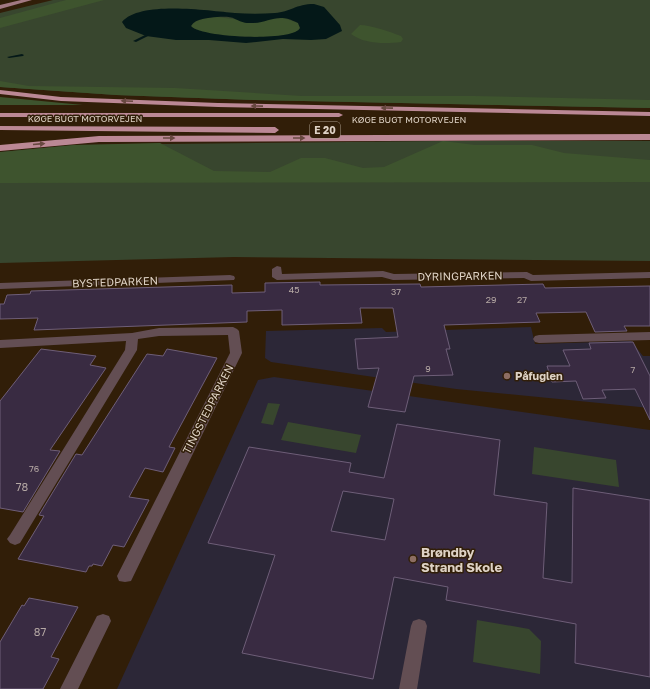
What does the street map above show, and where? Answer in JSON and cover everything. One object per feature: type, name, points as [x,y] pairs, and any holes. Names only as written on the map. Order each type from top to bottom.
[{"type":"highway","points":[[0,92],[61,98],[218,105],[650,115]]},
{"type":"highway","name":"KØGE BUGT MOTORVEJEN","points":[[0,115],[650,115]]},
{"type":"highway","name":"KØGE BUGT MOTORVEJEN","points":[[0,128],[650,132]]},
{"type":"highway","points":[[0,148],[99,138],[650,136]]},
{"type":"main road","points":[[0,2],[7,0]]},
{"type":"main road","points":[[0,7],[29,0]]},
{"type":"street","name":"DYRINGPARKEN","points":[[276,268],[277,277],[382,274],[393,277],[527,275],[531,278],[650,275]]},
{"type":"street","name":"BYSTEDPARKEN","points":[[0,286],[230,278]]},
{"type":"street","name":"TINGSTEDPARKEN","points":[[0,344],[132,337],[159,332],[233,330],[236,353],[125,576]]},
{"type":"street","points":[[539,339],[650,336]]},
{"type":"street","points":[[15,538],[131,350],[132,337]]},
{"type":"street","points":[[70,689],[103,621]]},
{"type":"street","points":[[408,689],[419,626]]},
{"type":"shaded area","points":[[308,4],[324,7],[340,25],[342,31],[326,39],[283,39],[246,43],[209,40],[176,40],[146,36],[126,28],[122,22],[131,15],[159,9],[176,8],[265,14],[285,11]],"holes":[[[231,17],[249,23],[284,18],[298,23],[300,28],[294,32],[282,35],[247,37],[211,33],[198,30],[191,26],[199,20]]]},
{"type":"shaded area","name":"Påfuglen","points":[[531,327],[535,344],[631,341],[643,356],[650,356],[650,408],[456,389],[271,362],[265,358],[266,331],[382,328],[386,332]]},
{"type":"shaded area","name":"Brøndby Strand Skole","points":[[274,377],[650,430],[650,689],[117,689],[258,380]]},
{"type":"green space","points":[[53,0],[650,0],[650,108],[253,100],[116,95],[0,87],[0,13]]},
{"type":"green space","points":[[66,0],[104,0],[0,28],[0,18]]},
{"type":"green space","points":[[217,17],[259,22],[269,19],[284,18],[298,23],[300,28],[295,32],[285,35],[255,37],[204,33],[192,28],[191,26],[196,21]]},
{"type":"green space","points":[[360,25],[370,26],[386,31],[401,36],[403,39],[401,42],[388,43],[362,40],[351,34]]},
{"type":"green space","points":[[0,81],[29,86],[175,88],[302,96],[473,96],[650,100],[650,108],[253,100],[116,95],[0,87]]},
{"type":"green space","points":[[0,97],[83,105],[0,105]]},
{"type":"green space","points":[[443,141],[650,141],[650,261],[234,257],[0,263],[0,152],[75,145]]},
{"type":"green space","points":[[443,141],[475,145],[532,145],[564,153],[650,160],[650,182],[0,183],[0,152],[75,145],[160,143],[214,171],[270,172],[301,158],[325,158],[363,168],[384,167]]},
{"type":"green space","points":[[268,403],[280,404],[273,425],[261,423]]},
{"type":"green space","points":[[288,422],[361,435],[356,453],[281,440]]},
{"type":"green space","points":[[534,447],[616,460],[619,487],[532,474]]},
{"type":"green space","points":[[477,620],[529,629],[541,641],[540,674],[473,662]]},
{"type":"building","points":[[320,282],[320,285],[420,284],[421,287],[543,284],[545,288],[650,286],[650,326],[624,326],[627,331],[595,332],[586,312],[536,313],[540,322],[444,325],[450,349],[446,349],[453,375],[414,376],[405,412],[368,407],[379,368],[358,369],[355,339],[398,337],[393,308],[360,308],[362,323],[282,325],[282,310],[247,311],[247,322],[34,330],[38,318],[0,319],[0,304],[4,304],[7,295],[30,294],[31,291],[232,285],[232,293],[265,292],[265,283]]},
{"type":"building","points":[[633,342],[650,376],[650,420],[635,389],[602,390],[606,398],[583,399],[576,381],[552,382],[547,366],[570,366],[563,350],[591,349],[589,343]]},
{"type":"building","points":[[41,349],[96,356],[90,365],[106,368],[50,450],[60,451],[23,512],[0,508],[0,401]]},
{"type":"building","points":[[167,349],[217,358],[169,447],[175,448],[163,472],[145,468],[129,497],[149,500],[124,547],[113,545],[102,566],[93,564],[92,566],[89,566],[86,572],[18,559],[44,516],[39,515],[76,454],[82,455],[147,354],[163,356]]},
{"type":"building","points":[[397,424],[500,440],[494,495],[547,503],[543,578],[572,583],[573,488],[650,500],[650,677],[575,663],[576,624],[446,600],[448,587],[394,577],[373,679],[242,653],[275,555],[208,543],[249,447],[351,463],[349,472],[384,478]],"holes":[[[343,491],[394,499],[385,540],[331,531]]]},
{"type":"building","points":[[29,598],[78,607],[51,657],[59,659],[43,689],[0,689],[0,642],[22,605],[24,606]]},
{"type":"waterway","points":[[135,41],[146,36]]},
{"type":"waterway","points":[[9,57],[22,55]]},
{"type":"place","name":"Påfuglen","points":[[507,376]]},
{"type":"place","name":"Brøndby Strand Skole","points":[[413,559]]}]
